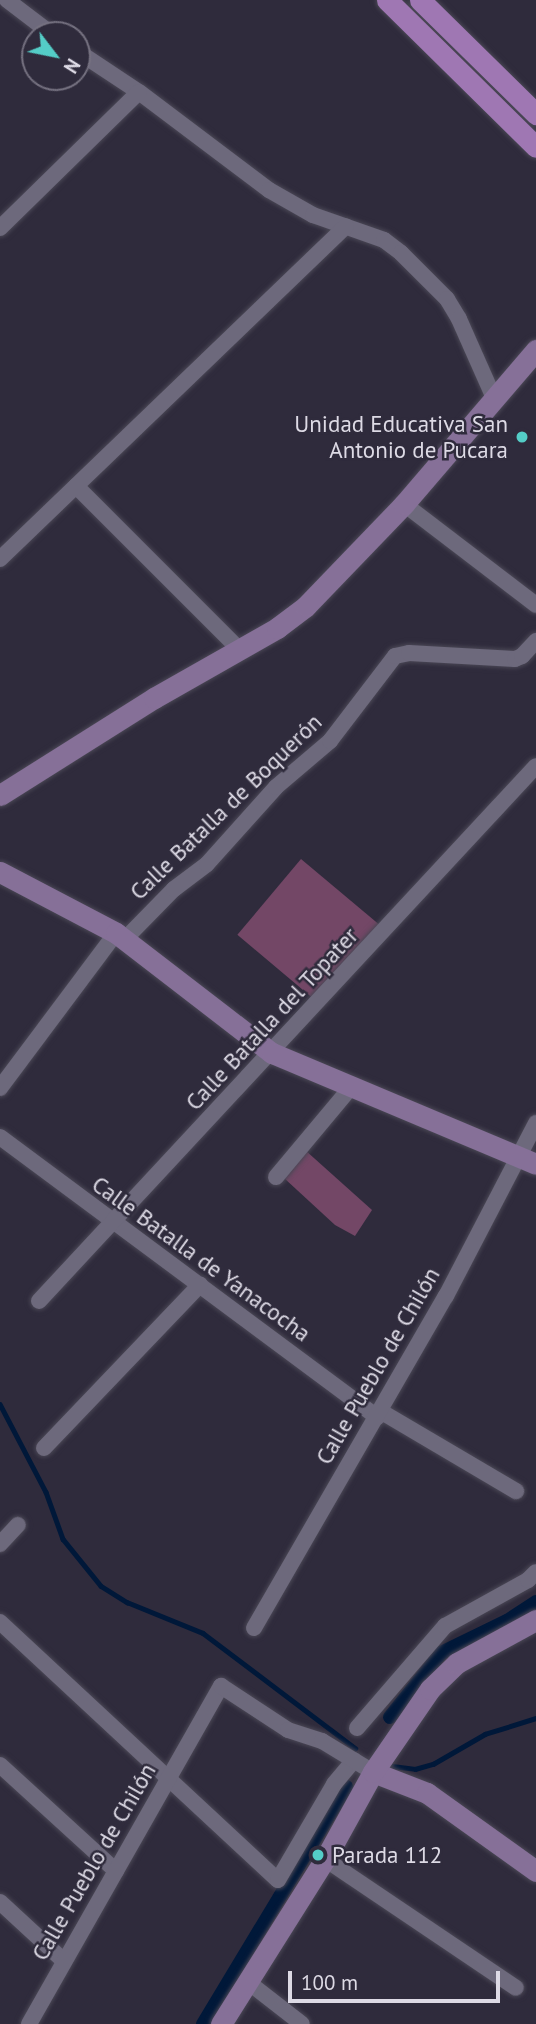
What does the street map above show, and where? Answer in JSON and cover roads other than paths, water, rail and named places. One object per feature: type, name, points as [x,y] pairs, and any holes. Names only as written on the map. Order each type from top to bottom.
[{"type":"main road","points":[[387,0],[536,147]]},
{"type":"main road","points":[[420,0],[536,114]]},
{"type":"street","points":[[7,0],[35,21]]},
{"type":"street","points":[[91,60],[139,92],[269,190],[313,215],[384,240],[447,299],[460,320],[494,398]]},
{"type":"street","points":[[0,228],[139,92]]},
{"type":"street","points":[[0,559],[346,226]]},
{"type":"street","points":[[0,795],[277,628],[306,606],[404,504],[536,350]]},
{"type":"street","points":[[76,486],[239,649]]},
{"type":"street","points":[[404,504],[536,606]]},
{"type":"street","name":"Calle Batalla de Boquerón","points":[[0,1088],[120,937],[207,864],[276,787],[330,741],[396,656],[409,653],[515,659],[523,656],[536,642]]},
{"type":"street","name":"Calle Batalla del Topater","points":[[39,1301],[536,766]]},
{"type":"street","points":[[0,872],[120,937],[272,1053],[527,1159]]},
{"type":"street","points":[[276,1177],[352,1086]]},
{"type":"street","name":"Calle Pueblo de Chilón","points":[[254,1628],[527,1159],[536,1123]]},
{"type":"street","name":"Calle Batalla de Yanacocha","points":[[0,1137],[113,1223],[378,1414],[516,1491]]},
{"type":"street","points":[[44,1448],[200,1286]]},
{"type":"street","points":[[0,1544],[18,1525]]},
{"type":"street","points":[[357,1728],[445,1626],[528,1580],[536,1572]]},
{"type":"street","points":[[221,2024],[325,1859],[373,1772],[443,1674],[457,1663],[536,1620]]},
{"type":"street","points":[[0,1622],[278,1880],[334,1784],[354,1760],[373,1772],[427,1793],[536,1871]]},
{"type":"street","name":"Calle Pueblo de Chilón","points":[[29,2024],[221,1686],[288,1730],[322,1741],[354,1760]]},
{"type":"street","points":[[0,1765],[116,1871]]},
{"type":"street","points":[[325,1859],[516,1987]]},
{"type":"street","points":[[0,1902],[64,1961]]},
{"type":"street","points":[[248,1982],[302,2024]]},
{"type":"waterway","points":[[0,1404],[46,1492],[63,1539],[101,1586],[127,1602],[203,1633],[355,1748]]},
{"type":"waterway","points":[[390,1717],[441,1653],[507,1621],[536,1602]]},
{"type":"waterway","points":[[392,1766],[415,1769],[433,1764],[485,1734],[536,1718]]},
{"type":"waterway","points":[[203,2024],[346,1787]]},
{"type":"place","name":"Unidad Educativa San Antonio de Pucara","points":[[522,437]]},
{"type":"place","name":"Parada 112","points":[[318,1855]]}]
